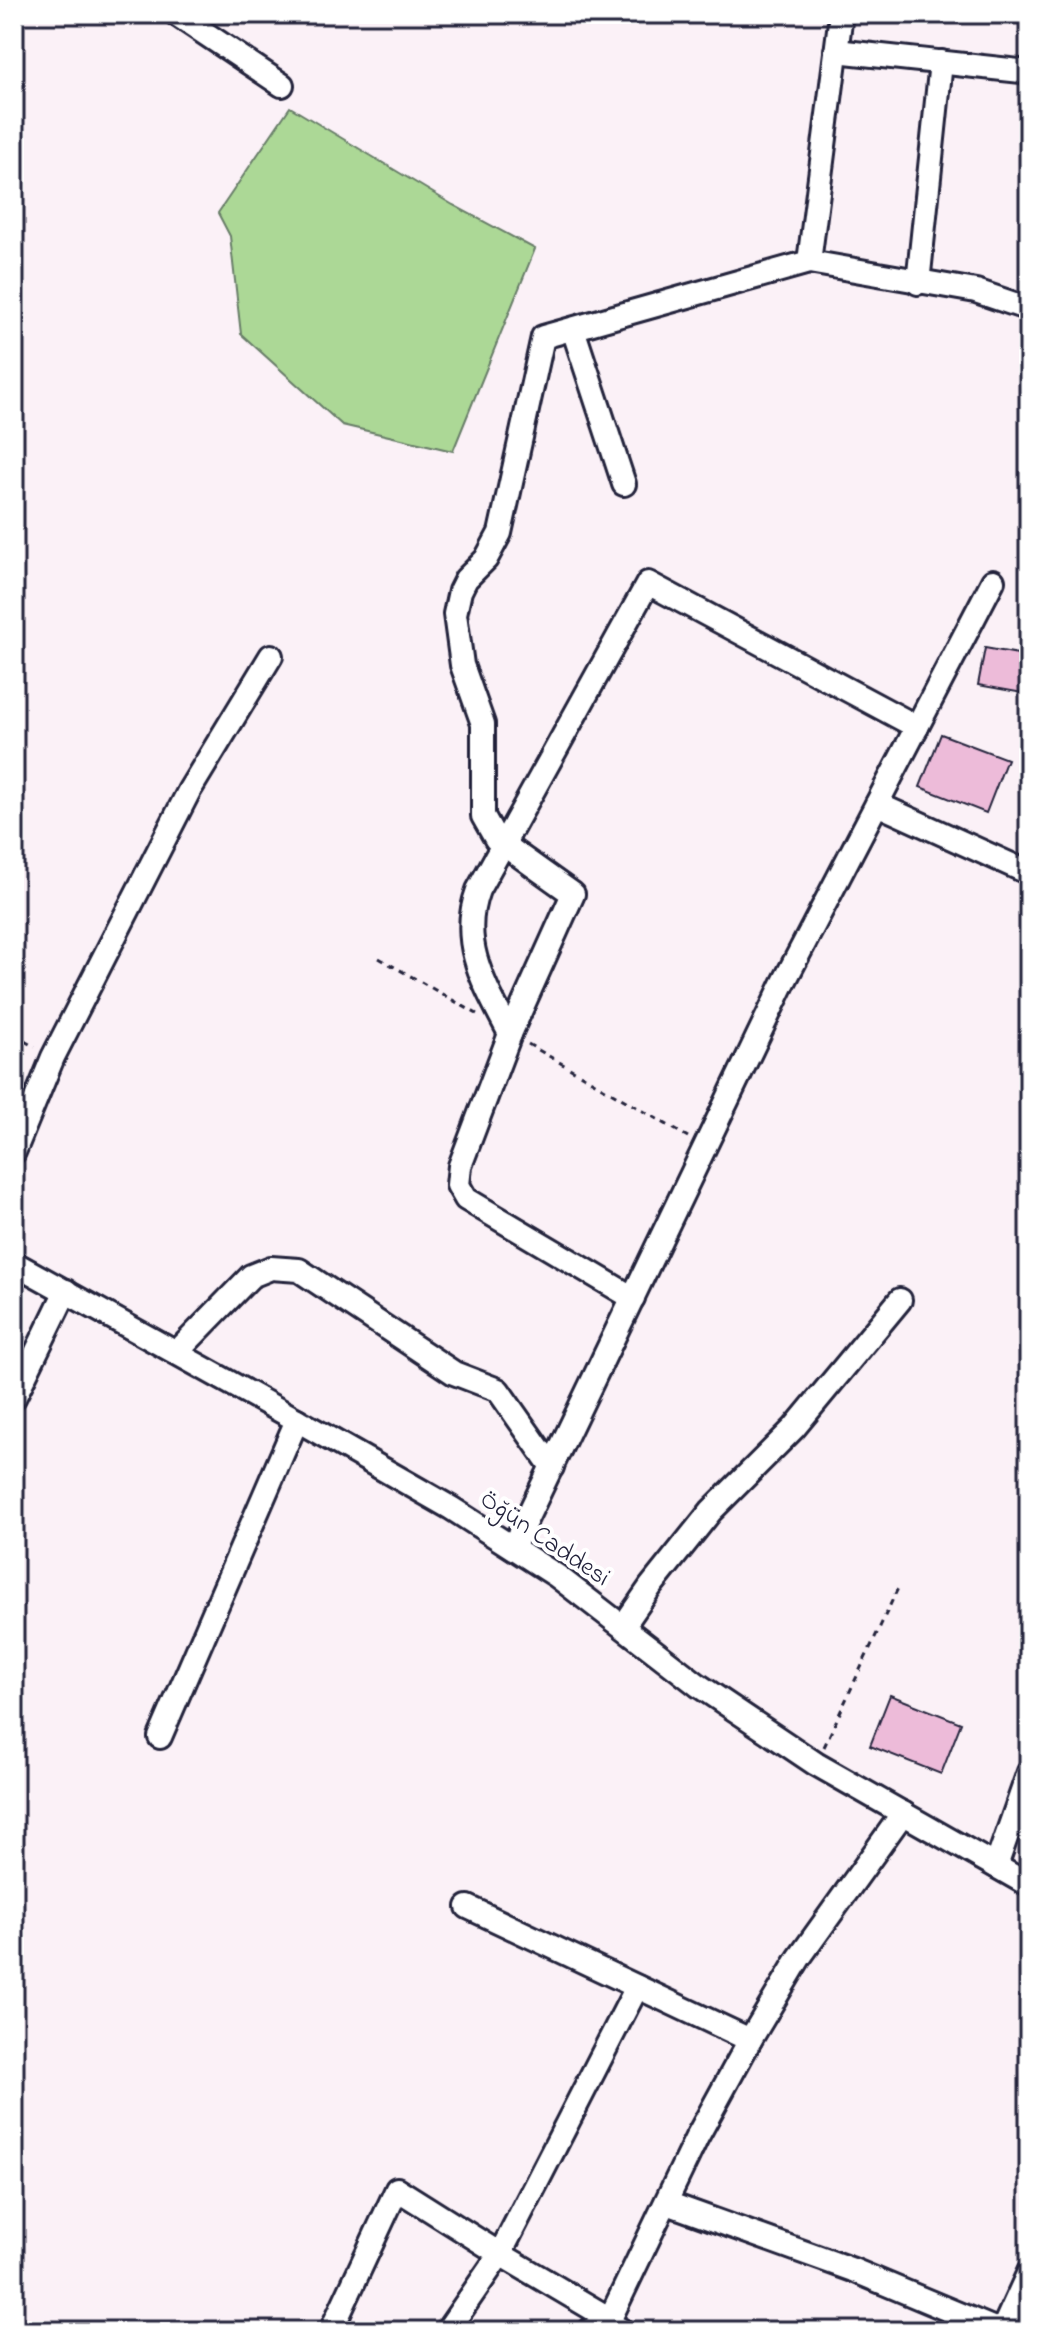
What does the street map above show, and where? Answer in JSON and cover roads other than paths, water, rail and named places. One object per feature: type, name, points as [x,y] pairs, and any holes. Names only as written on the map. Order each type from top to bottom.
[{"type":"street","points":[[176,14],[282,85]]},
{"type":"street","points":[[809,262],[841,14]]},
{"type":"street","points":[[836,51],[1029,72]]},
{"type":"street","points":[[918,283],[941,62]]},
{"type":"street","points":[[633,1298],[466,1199],[457,1178],[510,1034],[573,894],[503,845],[490,832],[483,816],[483,724],[462,665],[456,603],[466,579],[486,559],[500,533],[543,337],[809,262],[976,291],[1029,309]]},
{"type":"street","points":[[573,329],[624,484]]},
{"type":"street","points":[[513,1547],[783,984],[993,581]]},
{"type":"street","points":[[510,1034],[482,982],[473,955],[470,933],[473,904],[648,583],[917,727]]},
{"type":"street","points":[[14,1152],[53,1057],[189,791],[271,656]]},
{"type":"street","points":[[877,804],[1029,873]]},
{"type":"street","name":"Öğün Caddesi","points":[[14,1263],[297,1420],[513,1547],[624,1625],[698,1685],[816,1764],[1029,1885]]},
{"type":"street","points":[[177,1352],[251,1276],[271,1268],[290,1267],[454,1373],[498,1390],[552,1467]]},
{"type":"street","points":[[14,1398],[66,1291]]},
{"type":"street","points":[[624,1625],[711,1511],[794,1428],[900,1300]]},
{"type":"street","points":[[160,1737],[297,1420]]},
{"type":"street","points":[[996,1866],[1029,1772]]},
{"type":"street","points":[[331,2331],[397,2189],[608,2327],[697,2137],[750,2040],[799,1958],[903,1813]]},
{"type":"street","points":[[468,1907],[750,2040]]},
{"type":"street","points":[[447,2331],[500,2254],[637,1987]]},
{"type":"street","points":[[667,2203],[853,2270],[1001,2331],[1029,2272]]}]
